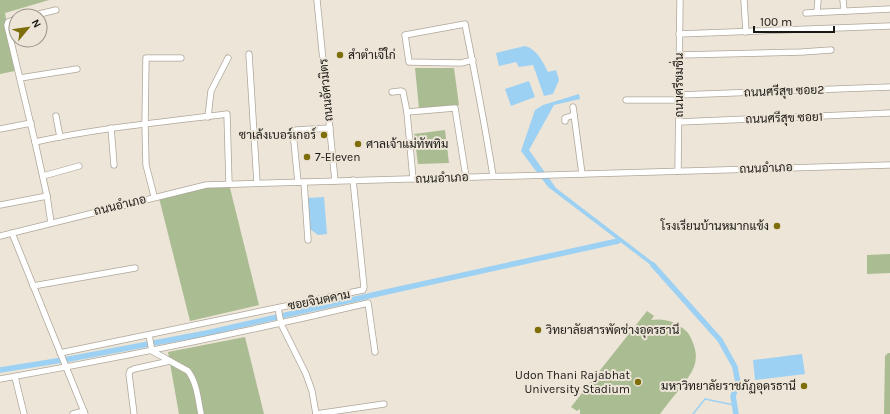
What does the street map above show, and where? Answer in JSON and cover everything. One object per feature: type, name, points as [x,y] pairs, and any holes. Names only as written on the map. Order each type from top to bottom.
[{"type":"street","name":"ถนนอัศวมิตร","points":[[317,0],[335,181]]},
{"type":"street","name":"ถนนศรีชมชื่น","points":[[678,171],[680,0]]},
{"type":"street","points":[[744,0],[746,32]]},
{"type":"street","points":[[818,0],[818,12]]},
{"type":"street","points":[[844,0],[844,11]]},
{"type":"street","points":[[806,13],[890,9]]},
{"type":"street","points":[[48,12],[56,10]]},
{"type":"street","points":[[473,60],[461,63],[409,62],[405,35],[465,24],[473,60],[494,176]]},
{"type":"street","points":[[679,34],[890,26]]},
{"type":"street","points":[[13,48],[43,176],[51,223]]},
{"type":"street","points":[[679,55],[831,50]]},
{"type":"street","points":[[249,54],[257,183]]},
{"type":"street","points":[[154,196],[146,165],[146,58],[181,58]]},
{"type":"street","points":[[208,117],[211,91],[228,58]]},
{"type":"street","points":[[20,78],[77,69]]},
{"type":"street","name":"ถนนศรีสุข ซอย2","points":[[626,100],[890,87]]},
{"type":"street","points":[[392,92],[404,92],[413,179]]},
{"type":"street","points":[[573,107],[582,174]]},
{"type":"street","points":[[407,112],[455,108],[466,177]]},
{"type":"street","name":"ถนนศรีสุข ซอย1","points":[[679,122],[890,113]]},
{"type":"street","points":[[35,142],[111,128],[227,114],[229,184]]},
{"type":"street","points":[[565,121],[567,116],[574,115]]},
{"type":"street","points":[[56,116],[60,137]]},
{"type":"street","points":[[0,129],[31,123]]},
{"type":"street","points":[[111,128],[114,165]]},
{"type":"street","points":[[308,240],[293,132],[296,130],[330,128]]},
{"type":"street","name":"ถนนอำเภอ","points":[[0,236],[154,196],[206,185],[890,165]]},
{"type":"street","points":[[43,176],[79,166]]},
{"type":"street","name":"ซอยจินตคาม","points":[[316,414],[312,391],[306,374],[280,322],[278,310],[363,290],[364,287],[353,180]]},
{"type":"street","points":[[0,205],[47,196]]},
{"type":"street","points":[[12,233],[85,412],[73,414]]},
{"type":"street","points":[[33,286],[135,268]]},
{"type":"street","points":[[0,379],[152,351],[368,303],[375,352]]},
{"type":"street","points":[[60,353],[278,310]]},
{"type":"street","points":[[149,335],[152,351]]},
{"type":"street","points":[[152,351],[188,371],[192,376],[195,383],[201,414]]},
{"type":"street","points":[[134,414],[129,374],[130,371],[170,361]]},
{"type":"street","points":[[15,377],[24,414]]},
{"type":"street","points":[[316,414],[384,404]]},
{"type":"green space","points":[[0,0],[49,0],[22,8],[8,8],[8,12],[5,13],[8,30],[8,48],[11,48],[15,71],[0,74]]},
{"type":"green space","points":[[415,68],[454,68],[459,105],[419,108]]},
{"type":"green space","points":[[445,130],[449,163],[418,164],[414,134]]},
{"type":"green space","points":[[207,187],[230,188],[259,305],[190,321],[159,198]]},
{"type":"green space","points":[[890,254],[890,273],[867,274],[867,255]]},
{"type":"green space","points":[[647,311],[654,316],[651,320],[660,319],[673,322],[686,331],[690,336],[696,357],[694,368],[691,373],[660,414],[580,414],[580,409],[577,411],[571,407]]},
{"type":"green space","points":[[245,337],[264,414],[179,414],[168,352]]},
{"type":"green space","points":[[890,353],[890,414],[884,414],[885,356]]},
{"type":"water","points":[[525,46],[536,53],[542,60],[548,72],[556,70],[559,80],[553,94],[544,96],[533,65],[519,67],[516,62],[499,66],[496,53]]},
{"type":"water","points":[[529,81],[535,97],[511,106],[505,89]]},
{"type":"water","points":[[579,94],[580,99],[554,105],[529,150],[556,188],[654,263],[652,266],[548,187],[521,151],[535,110],[543,105]]},
{"type":"water","points":[[324,197],[327,234],[318,235],[310,229],[307,198]]},
{"type":"water","points":[[802,354],[805,374],[755,380],[753,360]]},
{"type":"waterway","points":[[0,370],[69,359],[207,333],[618,241]]},
{"type":"waterway","points":[[653,265],[720,340],[735,367],[738,383],[733,396],[736,414]]},
{"type":"waterway","points":[[693,414],[705,399],[734,405]]},
{"type":"place","name":"สำตำเจ๊ใก่","points":[[340,55]]},
{"type":"place","name":"ซาเล้งเบอร์เกอร์","points":[[324,135]]},
{"type":"place","name":"ศาลเจ้าแม่ทัพทิม","points":[[358,144]]},
{"type":"place","name":"7-Eleven","points":[[307,157]]},
{"type":"place","name":"โรงเรียนบ้านหมากแข้ง","points":[[777,226]]},
{"type":"place","name":"วิทยาลัยสารพัดช่างอุดรธานี","points":[[538,330]]},
{"type":"place","name":"Udon Thani Rajabhat University Stadium","points":[[638,382]]},
{"type":"place","name":"มหาวิทยาลัยราชภัฏอุดรธานี","points":[[804,386]]}]
